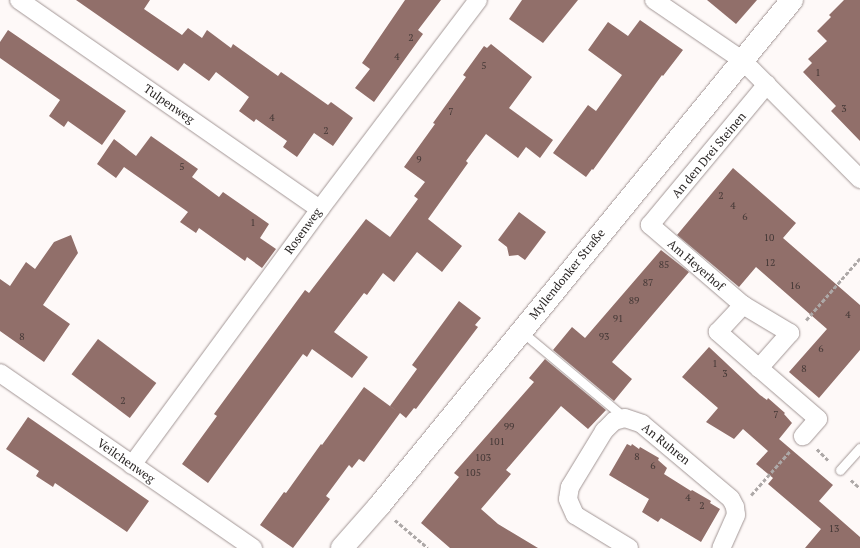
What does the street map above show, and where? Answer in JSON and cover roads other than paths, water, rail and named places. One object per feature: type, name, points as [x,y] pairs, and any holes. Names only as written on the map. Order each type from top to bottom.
[{"type":"street","name":"Tulpenweg","points":[[19,0],[320,209]]},
{"type":"street","name":"Rosenweg","points":[[132,465],[320,209],[478,0]]},
{"type":"street","points":[[654,0],[742,60],[860,179]]},
{"type":"street","name":"Myllendonker Straße","points":[[342,548],[379,506],[792,0]]},
{"type":"street","name":"An den Drei Steinen","points":[[650,225],[767,84]]},
{"type":"street","name":"Am Heyerhof","points":[[650,225],[743,305],[790,333],[759,368]]},
{"type":"street","points":[[743,305],[718,332],[818,419],[803,436]]},
{"type":"street","name":"Veilchenweg","points":[[0,373],[252,548]]},
{"type":"street","points":[[625,418],[614,421],[604,431],[570,487],[568,499],[575,515],[629,548]]},
{"type":"street","name":"An Ruhren","points":[[625,418],[642,424],[728,495],[736,512],[732,526],[721,548]]},
{"type":"lane","points":[[521,331],[625,418]]},
{"type":"lane","points":[[840,470],[860,448]]}]
